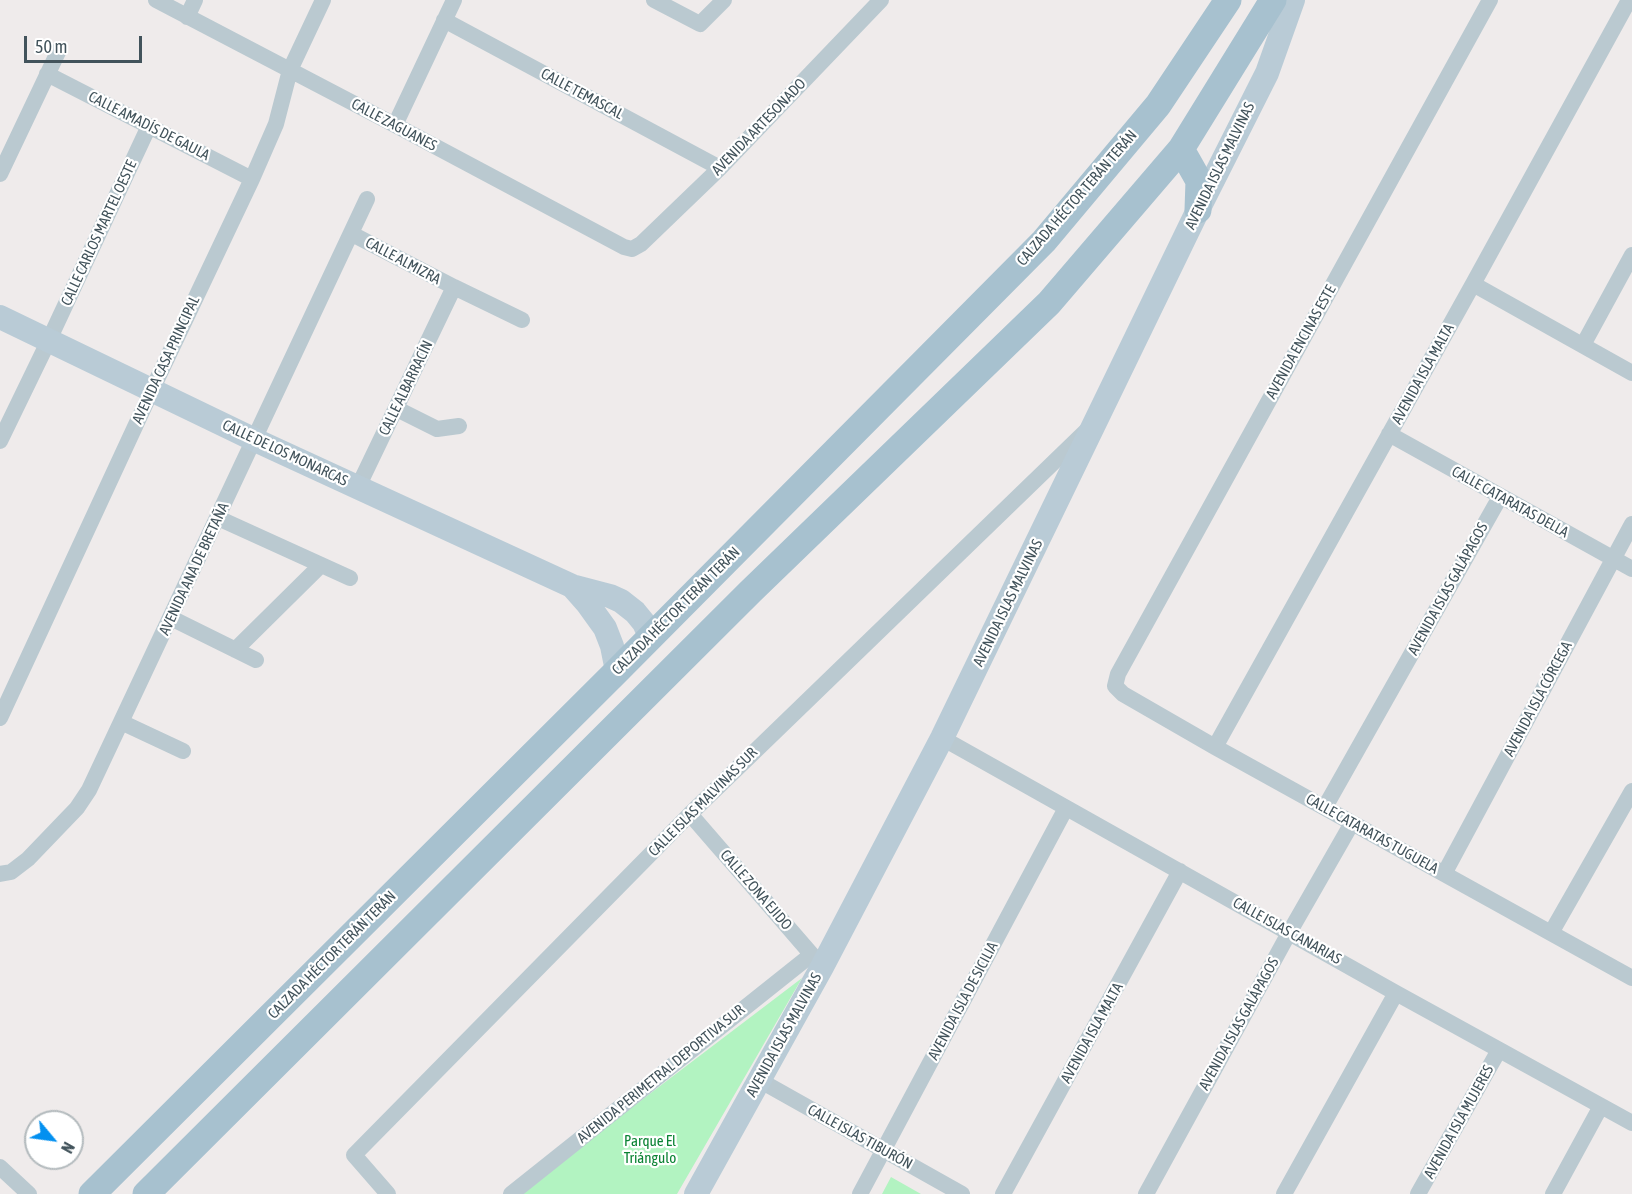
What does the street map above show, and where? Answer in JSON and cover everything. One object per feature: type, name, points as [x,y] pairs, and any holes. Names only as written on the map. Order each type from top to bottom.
[{"type":"main road","name":"CALZADA HÉCTOR TERÁN TERÁN","points":[[92,1194],[617,671],[1044,241],[1158,105],[1228,0]]},
{"type":"main road","points":[[146,1194],[750,591],[1049,303],[1181,149],[1273,0]]},
{"type":"main road","points":[[1181,149],[1199,181],[1198,210]]},
{"type":"main road","points":[[750,591],[748,573],[754,560],[804,492],[818,468]]},
{"type":"main road","points":[[583,759],[589,741],[599,724],[637,684],[646,671],[651,658],[650,636]]},
{"type":"street","name":"CALLE ZAGUANES","points":[[156,0],[624,247],[632,249]]},
{"type":"street","points":[[187,17],[195,0]]},
{"type":"street","name":"AVENIDA CASA PRINCIPAL","points":[[0,718],[252,179],[276,124],[290,70],[323,0]]},
{"type":"street","points":[[395,125],[454,0]]},
{"type":"street","points":[[654,0],[700,24],[724,0]]},
{"type":"street","name":"AVENIDA ARTESONADO","points":[[632,249],[641,244],[720,168],[881,0]]},
{"type":"street","name":"AVENIDA ISLAS MALVINAS","points":[[696,1194],[759,1080],[817,961],[942,738],[1198,210],[1267,73],[1293,0]]},
{"type":"street","name":"AVENIDA ENCINAS ESTE","points":[[1115,686],[1118,674],[1490,0]]},
{"type":"street","name":"AVENIDA ISLA MALTA","points":[[1215,747],[1629,0]]},
{"type":"street","name":"CALLE TEMASCAL","points":[[444,20],[720,168]]},
{"type":"street","points":[[0,174],[59,50]]},
{"type":"street","name":"CALLE AMADÍS DE GAULA","points":[[47,74],[252,179]]},
{"type":"street","name":"CALLE CARLOS MARTEL OESTE","points":[[0,441],[149,126]]},
{"type":"street","name":"AVENIDA ANA DE BRETAÑA","points":[[0,874],[11,872],[28,859],[77,808],[89,790],[367,199]]},
{"type":"street","name":"CALLE ALMIZRA","points":[[352,234],[522,320]]},
{"type":"street","points":[[1582,345],[1632,255]]},
{"type":"street","points":[[1473,284],[1632,373]]},
{"type":"street","name":"CALLE ALBARRACÍN","points":[[358,488],[454,287]]},
{"type":"street","name":"CALLE DE LOS MONARCAS","points":[[0,317],[358,488],[572,585],[621,601],[635,612],[644,623],[650,636]]},
{"type":"street","points":[[397,409],[437,429],[459,426]]},
{"type":"street","name":"CALLE ISLAS MALVINAS SUR","points":[[388,1194],[354,1155],[690,814],[1097,420]]},
{"type":"street","name":"CALLE CATARATAS DELLA","points":[[1389,434],[1632,569]]},
{"type":"street","name":"AVENIDA ISLAS GALÁPAGOS","points":[[1325,807],[1500,497]]},
{"type":"street","points":[[218,518],[350,578]]},
{"type":"street","name":"AVENIDA ISLA CÓRCEGA","points":[[1444,874],[1632,524]]},
{"type":"street","points":[[235,650],[321,565]]},
{"type":"street","name":"CALLE DE LOS MONARCAS","points":[[572,585],[605,628],[612,646],[617,671]]},
{"type":"street","points":[[171,618],[256,660]]},
{"type":"street","name":"CALLE CATARATAS TUGUELA","points":[[1115,686],[1123,694],[1215,747],[1632,978]]},
{"type":"street","points":[[121,722],[183,751]]},
{"type":"street","name":"CALLE ISLAS CANARIAS","points":[[942,738],[1632,1124]]},
{"type":"street","points":[[1551,933],[1632,791]]},
{"type":"street","name":"AVENIDA ISLA DE SICILIA","points":[[860,1194],[1066,808]]},
{"type":"street","name":"CALLE ZONA EJIDO","points":[[690,814],[817,961]]},
{"type":"street","name":"AVENIDA ISLAS GALÁPAGOS","points":[[1146,1194],[1352,823]]},
{"type":"street","name":"AVENIDA ISLA MALTA","points":[[1003,1194],[1180,872]]},
{"type":"street","name":"AVENIDA PERIMETRAL DEPORTIVA SUR","points":[[511,1194],[817,961]]},
{"type":"street","points":[[1284,1194],[1396,993]]},
{"type":"street","name":"AVENIDA ISLA MUJERES","points":[[1419,1194],[1499,1050]]},
{"type":"street","name":"CALLE ISLAS TIBURÓN","points":[[759,1080],[962,1194]]},
{"type":"street","points":[[1553,1194],[1601,1106]]},
{"type":"street","points":[[0,1167],[28,1194]]},
{"type":"green space","name":"Parque El Triángulo","points":[[802,978],[677,1194],[518,1194]]},
{"type":"green space","points":[[891,1177],[921,1194],[882,1194]]}]
